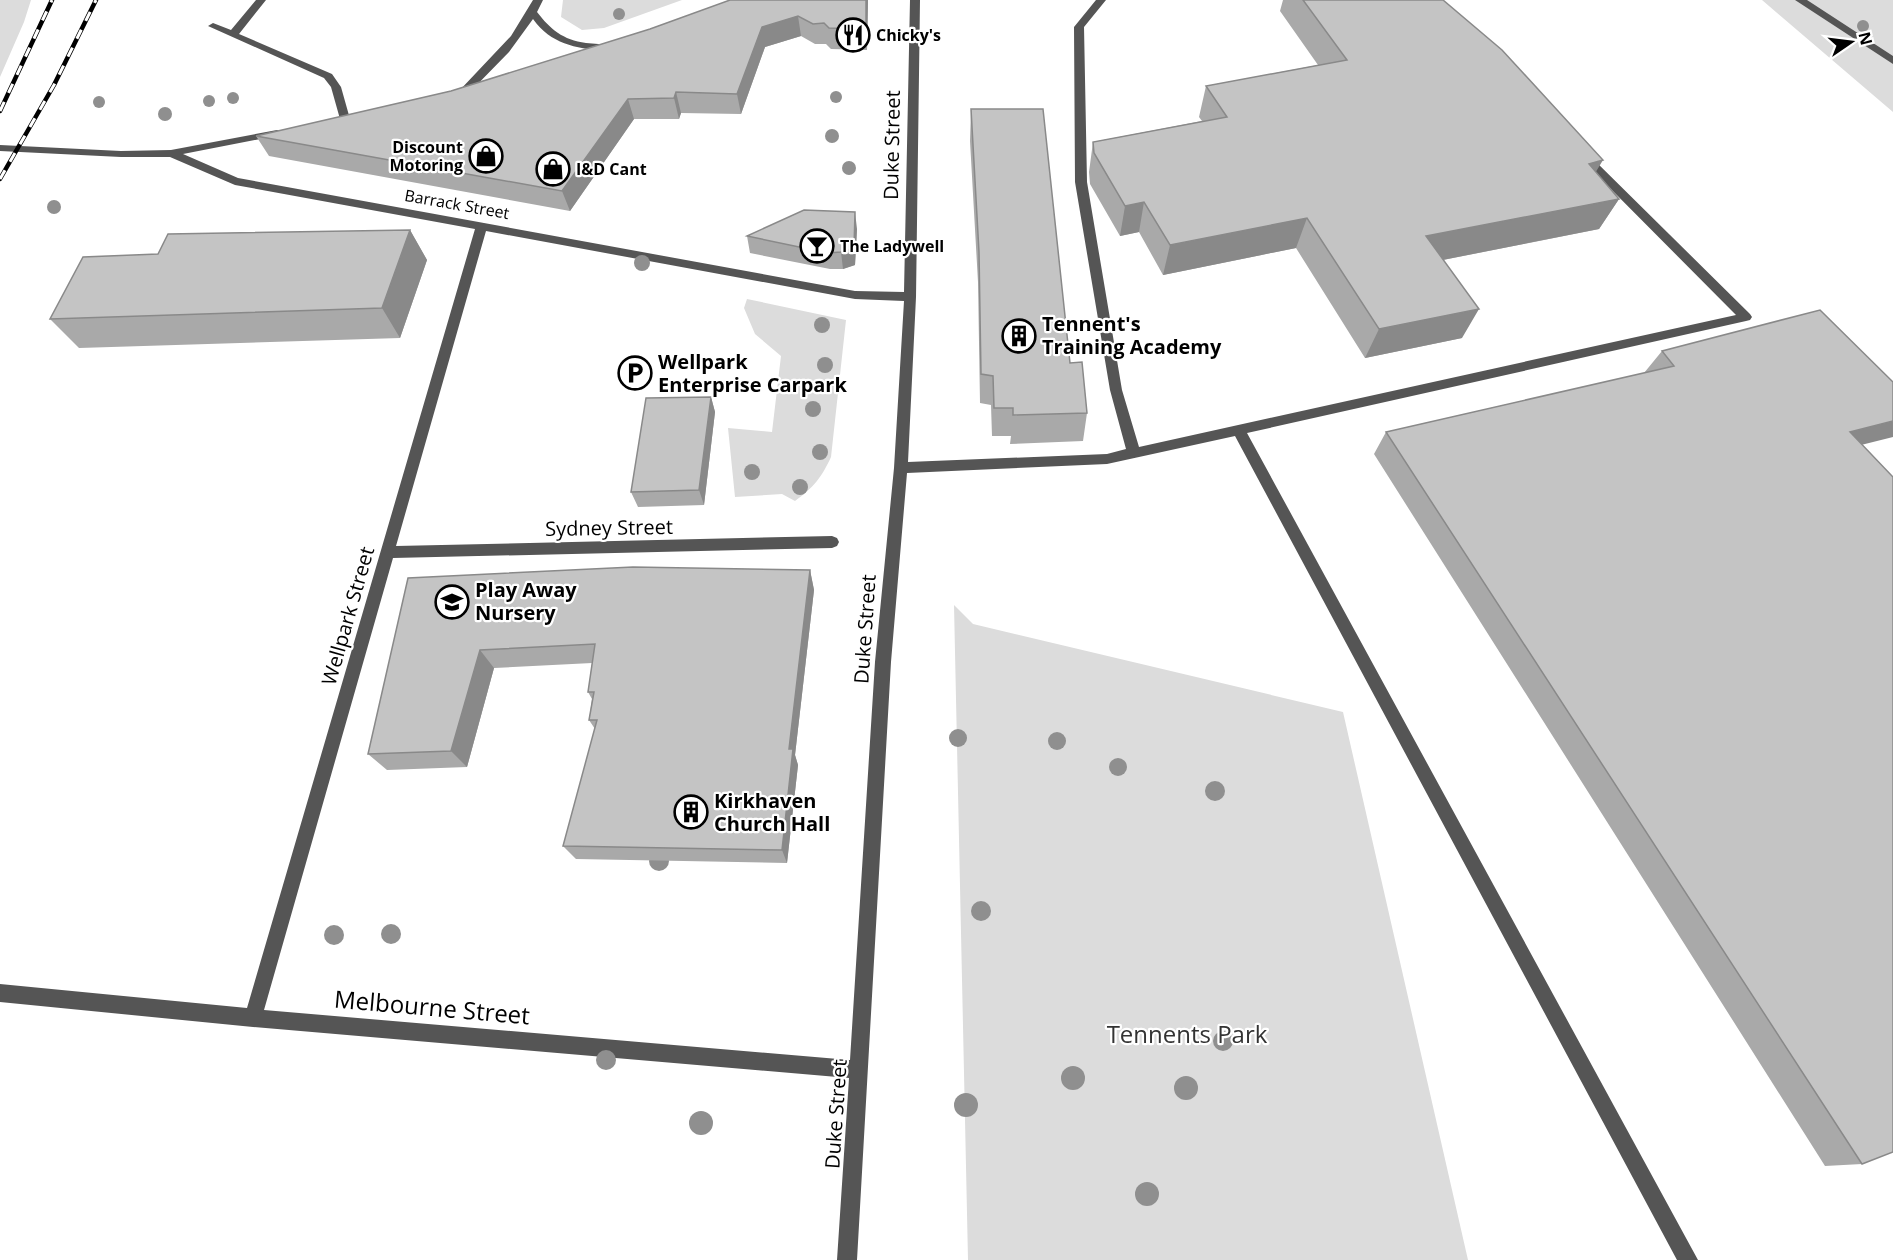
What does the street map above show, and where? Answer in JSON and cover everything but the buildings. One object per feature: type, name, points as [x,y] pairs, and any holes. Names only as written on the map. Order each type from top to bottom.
[{"type":"street","points":[[233,34],[261,0]]},
{"type":"street","points":[[483,87],[457,94],[499,55],[533,13],[538,0]]},
{"type":"street","name":"Duke Street","points":[[847,1260],[883,662],[901,468],[910,297],[915,0]]},
{"type":"street","points":[[1101,0],[1079,27],[1082,182],[1116,390],[1134,453]]},
{"type":"street","points":[[1800,0],[1893,61]]},
{"type":"street","points":[[533,13],[544,29],[554,37],[580,46],[609,47],[582,56]]},
{"type":"street","points":[[213,26],[328,76],[351,118],[334,122]]},
{"type":"street","points":[[171,153],[287,131]]},
{"type":"street","name":"Barrack Street","points":[[0,148],[121,154],[171,153],[235,181],[855,295],[910,297]]},
{"type":"street","points":[[901,468],[1107,459],[1746,317],[1576,148]]},
{"type":"street","name":"Wellpark Street","points":[[253,1018],[482,225]]},
{"type":"street","points":[[1239,430],[1688,1260]]},
{"type":"street","name":"Sydney Street","points":[[388,552],[832,542]]},
{"type":"street","name":"Melbourne Street","points":[[0,993],[253,1018],[860,1070]]},
{"type":"green space","points":[[0,0],[31,0],[0,77]]},
{"type":"green space","points":[[563,0],[682,0],[604,28],[582,30],[561,17]]},
{"type":"green space","points":[[1762,0],[1893,0],[1893,112]]},
{"type":"green space","points":[[747,299],[846,320],[831,457],[816,482],[795,501],[782,494],[735,497],[728,428],[772,432],[781,356],[755,334],[744,308]]},
{"type":"green space","name":"Tennents Park","points":[[954,605],[973,624],[1343,712],[1468,1260],[968,1260]]},
{"type":"railway","points":[[0,111],[52,0]]},
{"type":"railway","points":[[0,179],[54,85],[96,0]]},
{"type":"place","name":"Chicky's","points":[[853,35]]},
{"type":"place","name":"Discount Motoring","points":[[486,156]]},
{"type":"place","name":"I&D Cant","points":[[553,169]]},
{"type":"place","name":"The Ladywell","points":[[817,246]]},
{"type":"place","name":"Tennent's Training Academy","points":[[1019,336]]},
{"type":"place","name":"Wellpark Enterprise Carpark","points":[[635,373]]},
{"type":"place","name":"Play Away Nursery","points":[[452,602]]},
{"type":"place","name":"Kirkhaven Church Hall","points":[[691,812]]}]
